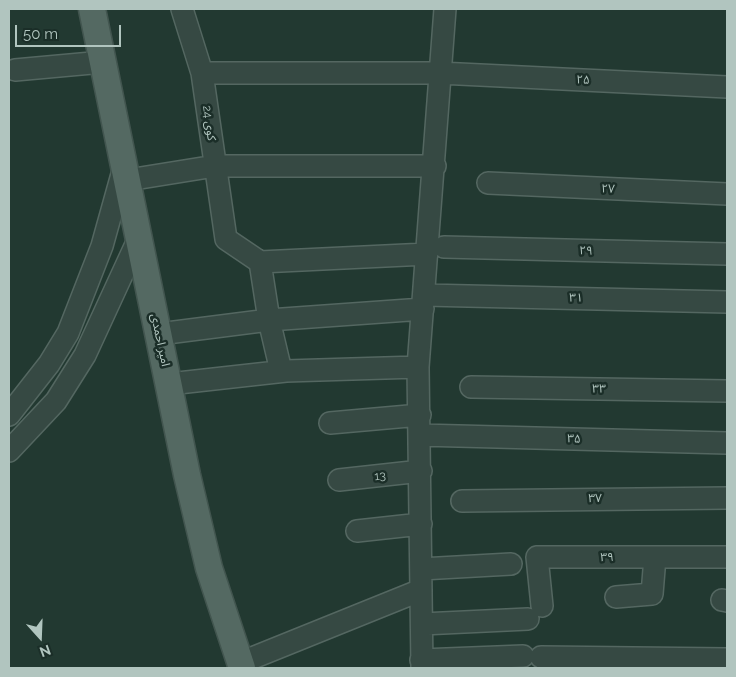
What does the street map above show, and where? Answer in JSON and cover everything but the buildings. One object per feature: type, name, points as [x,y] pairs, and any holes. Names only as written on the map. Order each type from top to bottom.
[{"type":"main road","name":"امیر احمدی","points":[[92,9],[126,172],[138,240],[170,384],[187,475],[209,568],[241,666]]},
{"type":"street","name":"کوی 24","points":[[182,9],[202,74],[226,239],[260,262]]},
{"type":"street","points":[[445,9],[439,73],[435,166],[436,250],[424,302],[418,367],[421,471],[422,664],[532,656],[727,659]]},
{"type":"street","points":[[15,70],[104,62]]},
{"type":"street","name":"۲۵","points":[[202,74],[439,73],[727,87]]},
{"type":"street","points":[[9,415],[30,390],[68,333],[102,246],[126,172],[215,166],[435,166]]},
{"type":"street","name":"۲۷","points":[[488,183],[727,194]]},
{"type":"street","points":[[9,451],[56,401],[85,355],[138,240]]},
{"type":"street","name":"۲۹","points":[[260,262],[436,250],[727,254]]},
{"type":"street","points":[[260,262],[268,320],[281,371]]},
{"type":"street","name":"۳۱","points":[[159,334],[424,302],[727,302]]},
{"type":"street","points":[[170,384],[281,371],[418,367]]},
{"type":"street","name":"۳۳","points":[[471,387],[727,391]]},
{"type":"street","name":"۳۵","points":[[330,423],[420,425],[727,443]]},
{"type":"street","name":"13","points":[[339,480],[421,471]]},
{"type":"street","name":"۳۷","points":[[462,501],[727,498]]},
{"type":"street","points":[[357,531],[421,524]]},
{"type":"street","name":"۳۹","points":[[422,624],[535,612],[537,557],[727,557]]},
{"type":"street","points":[[616,597],[652,594],[656,557]]},
{"type":"street","points":[[241,666],[421,580],[511,564]]}]
